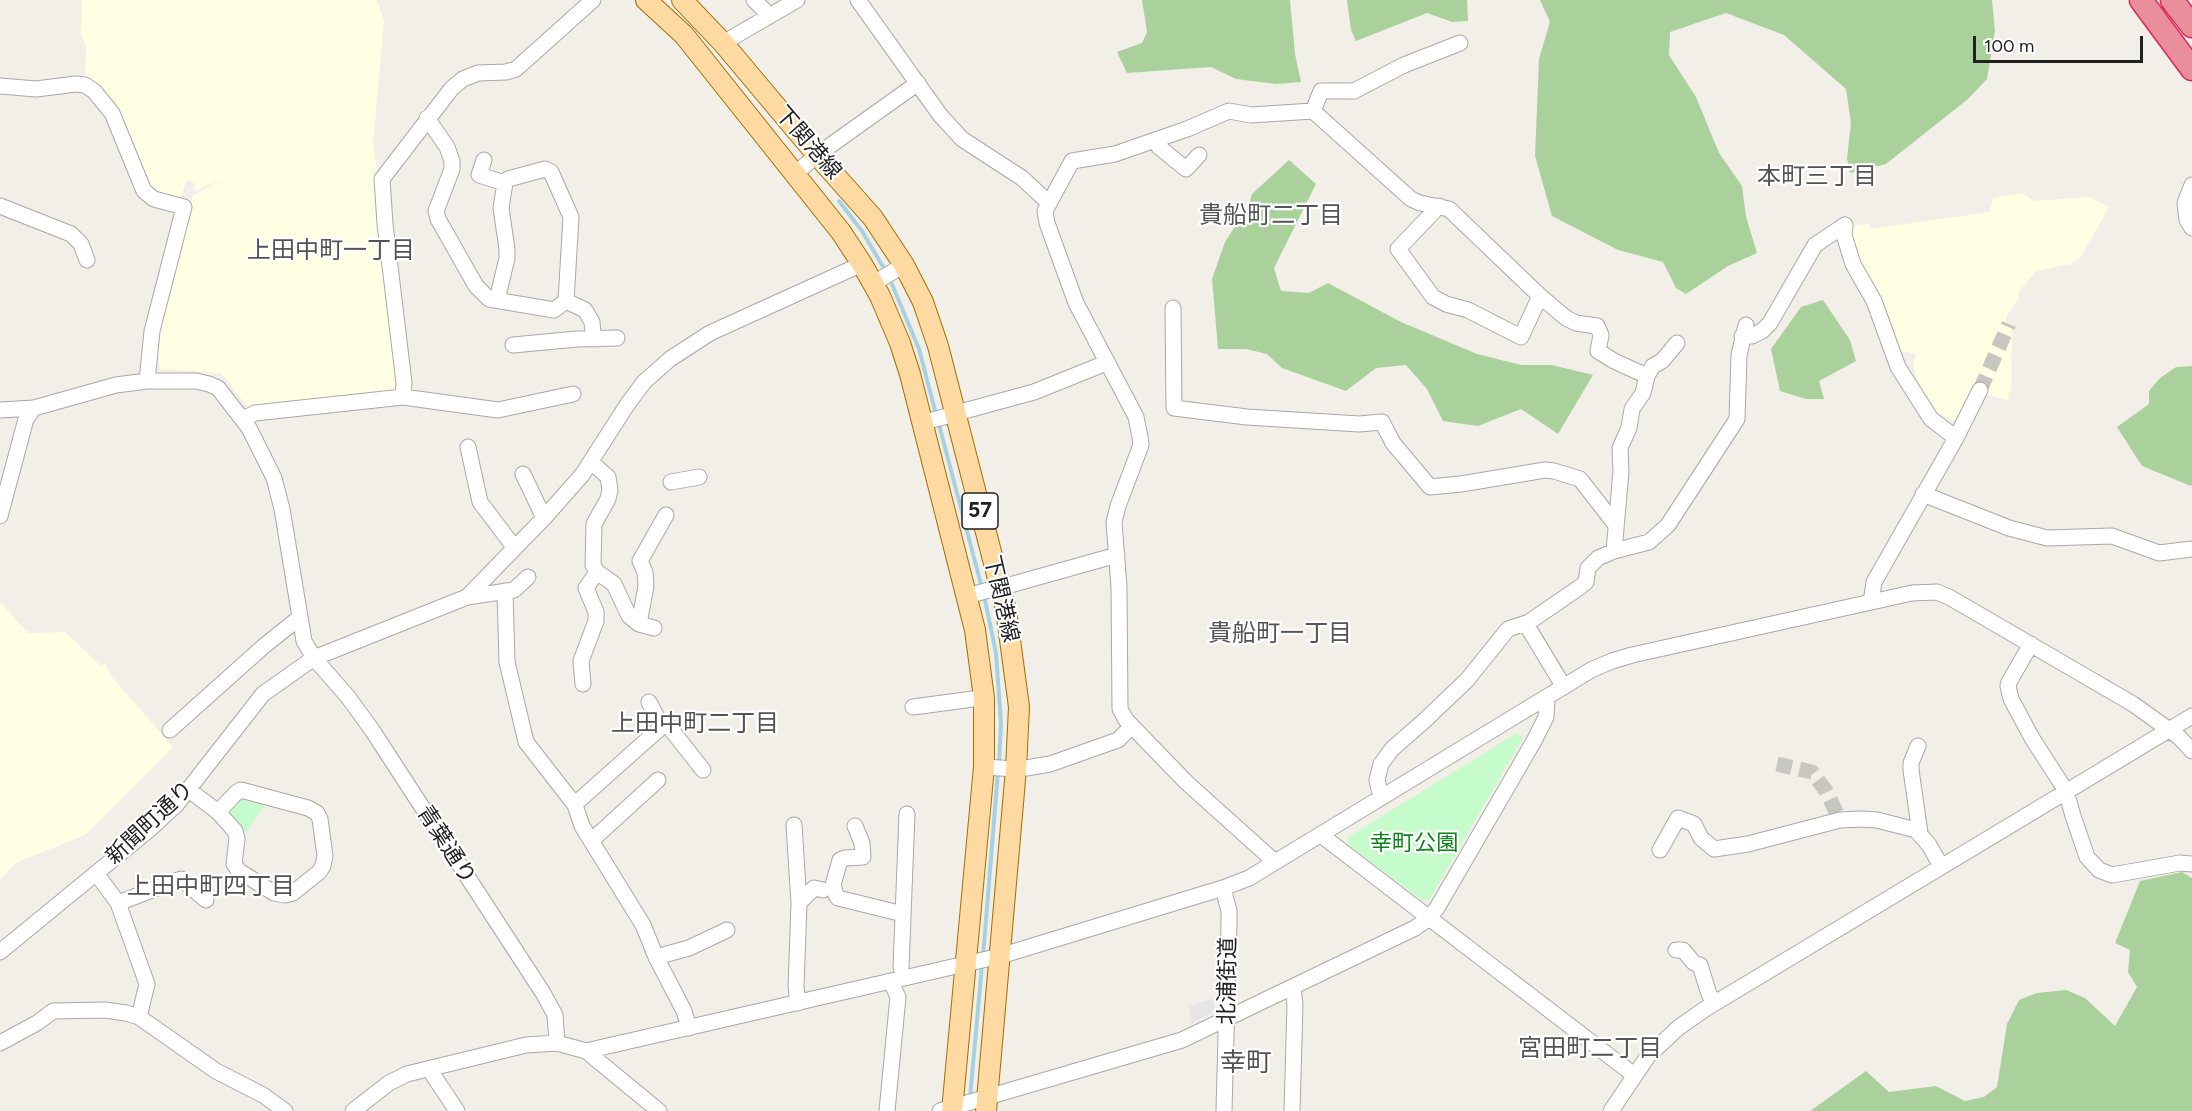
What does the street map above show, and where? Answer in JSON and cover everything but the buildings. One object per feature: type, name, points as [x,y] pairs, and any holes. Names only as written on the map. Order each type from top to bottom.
[{"type":"highway","points":[[2141,0],[2192,69]]},
{"type":"highway","points":[[2172,0],[2192,25]]},
{"type":"main road","name":"下関港線","points":[[646,0],[684,35],[841,232],[862,264],[889,275],[923,302],[938,346],[1006,610],[1017,683],[1018,734],[1005,768],[983,961],[951,1108]]},
{"type":"main road","name":"下関港線","points":[[682,0],[723,43],[868,212],[889,275],[900,343],[924,422],[970,595],[984,698],[1005,768],[983,961],[984,1102]]},
{"type":"street","points":[[403,397],[404,382],[385,224],[382,179],[452,88],[463,79],[478,73],[506,72],[516,69],[593,0]]},
{"type":"street","points":[[754,0],[769,15]]},
{"type":"street","points":[[723,43],[797,0]]},
{"type":"street","points":[[858,0],[940,115],[962,139],[1022,178],[1049,203]]},
{"type":"street","points":[[2189,0],[2192,25]]},
{"type":"street","points":[[1313,111],[1321,91],[1354,91],[1404,65],[1460,42]]},
{"type":"street","points":[[795,174],[817,155],[918,83]]},
{"type":"street","points":[[0,86],[36,89],[85,85],[94,91],[112,112],[144,191],[154,199],[184,207],[152,331],[147,381]]},
{"type":"street","points":[[1275,862],[1186,782],[1126,720],[1120,708],[1120,628],[1114,522],[1141,445],[1136,417],[1076,303],[1053,244],[1045,211],[1072,161],[1104,157],[1229,111],[1251,115],[1313,111],[1411,199],[1449,209],[1540,296],[1576,323],[1597,326],[1601,335],[1598,351],[1647,376]]},
{"type":"street","points":[[427,118],[447,147],[452,161],[452,169],[436,211],[438,219],[481,293],[489,299],[554,310],[566,301],[572,217],[551,172],[545,169],[508,179],[505,183],[501,208],[507,249],[497,300]]},
{"type":"street","points":[[1155,140],[1159,147],[1186,169],[1199,155]]},
{"type":"street","points":[[484,160],[479,175],[505,183]]},
{"type":"street","points":[[2192,185],[2185,203],[2187,220],[2192,228]]},
{"type":"street","points":[[0,206],[71,234],[81,244],[87,260]]},
{"type":"street","points":[[1439,206],[1398,249],[1437,300],[1468,310],[1521,337],[1540,296]]},
{"type":"street","points":[[1381,798],[1377,780],[1378,773],[1381,764],[1392,749],[1467,680],[1508,629],[1529,622],[1586,582],[1588,568],[1598,558],[1614,550],[1649,542],[1668,525],[1737,419],[1739,355],[1744,330],[1752,336],[1770,323],[1815,245],[1845,225],[1844,235],[1852,264],[1874,301],[1898,367],[1932,418],[1956,438]]},
{"type":"street","points":[[466,597],[544,518],[582,475],[644,382],[677,353],[711,333],[862,264]]},
{"type":"street","points":[[566,301],[585,310],[592,322],[596,339]]},
{"type":"street","points":[[1173,308],[1174,408],[1247,417],[1359,424],[1382,422],[1393,443],[1430,487],[1545,470],[1554,471],[1580,479],[1615,524]]},
{"type":"street","points":[[513,345],[617,338]]},
{"type":"street","points":[[1614,550],[1621,471],[1620,448],[1629,428],[1632,409],[1643,393],[1647,376],[1653,366],[1662,361],[1677,343]]},
{"type":"street","points":[[924,422],[1034,392],[1106,363]]},
{"type":"street","name":"青葉通り","points":[[0,410],[34,408],[116,385],[147,381],[184,381],[209,384],[218,388],[243,419],[274,478],[282,509],[304,641],[314,658],[348,697],[372,730],[543,993],[555,1015],[557,1043]]},
{"type":"street","points":[[1871,602],[1874,582],[1956,438],[1980,390]]},
{"type":"street","points":[[243,419],[255,414],[403,397],[498,410],[573,394]]},
{"type":"street","points":[[0,516],[26,419],[34,408]]},
{"type":"street","points":[[468,447],[480,502],[514,547]]},
{"type":"street","points":[[591,462],[605,472],[610,480],[608,499],[594,524],[593,565],[597,573],[614,584],[627,612],[646,626],[645,572],[640,561],[666,515]]},
{"type":"street","points":[[523,474],[544,518]]},
{"type":"street","points":[[671,482],[699,477]]},
{"type":"street","points":[[1923,494],[2009,528],[2047,538],[2112,536],[2159,553],[2192,549]]},
{"type":"street","points":[[970,595],[1117,555]]},
{"type":"street","points":[[584,684],[581,661],[596,621],[596,612],[586,588],[597,573]]},
{"type":"street","points":[[466,597],[514,590],[528,576]]},
{"type":"street","points":[[505,591],[507,662],[523,735],[531,750],[575,804],[582,826],[639,918],[684,1011],[689,1028]]},
{"type":"street","points":[[586,1051],[983,961],[1223,888],[1250,878],[1592,670],[1632,655],[1912,594],[1937,592],[1949,597],[2133,704],[2170,729],[2192,751]]},
{"type":"street","name":"新聞町通り","points":[[0,952],[150,829],[189,790],[263,694],[314,658],[454,604],[466,597]]},
{"type":"street","points":[[170,730],[264,646],[299,618]]},
{"type":"street","points":[[1529,622],[1529,629],[1564,687]]},
{"type":"street","points":[[2031,644],[2008,686],[2014,708],[2066,791],[2087,857],[2098,870],[2107,875],[2180,863],[2192,864]]},
{"type":"street","points":[[951,1108],[984,1102],[1182,1040],[1415,928],[1428,919],[1437,908],[1534,741],[1546,717],[1546,698]]},
{"type":"street","points":[[913,707],[973,699]]},
{"type":"street","points":[[649,702],[662,727]]},
{"type":"street","points":[[1611,1111],[1648,1056],[1678,1028],[1715,1003],[2192,716]]},
{"type":"street","points":[[575,804],[666,723],[703,770]]},
{"type":"street","points":[[1005,768],[1050,764],[1118,740],[1132,726]]},
{"type":"street","points":[[1918,746],[1911,763],[1911,770],[1920,833],[1941,866]]},
{"type":"street","points":[[591,841],[658,780]]},
{"type":"street","points":[[189,790],[218,812],[235,831],[237,839],[234,864],[239,872],[274,893],[285,895],[293,893],[323,866],[325,856],[320,819],[317,813],[308,807],[241,790],[218,812]]},
{"type":"street","points":[[901,968],[907,814]]},
{"type":"street","points":[[1660,850],[1678,818],[1694,825],[1701,838],[1714,849],[1748,844],[1840,820],[1853,819],[1894,824],[1920,833]]},
{"type":"street","points":[[794,825],[799,903],[796,987],[798,1003]]},
{"type":"street","points":[[855,826],[862,843],[863,857],[845,858],[840,861],[833,885],[836,895],[838,898],[903,914]]},
{"type":"street","points":[[1321,835],[1634,1075]]},
{"type":"street","points":[[96,873],[118,903],[147,984],[139,1017]]},
{"type":"street","points":[[118,903],[181,879],[206,900]]},
{"type":"street","points":[[799,903],[814,888],[823,891]]},
{"type":"street","name":"北浦街道","points":[[1223,888],[1229,917],[1224,1111]]},
{"type":"street","points":[[656,957],[689,948],[727,930]]},
{"type":"street","points":[[1676,950],[1683,950],[1694,963],[1700,965],[1709,994],[1715,1003]]},
{"type":"street","points":[[887,1111],[898,997],[891,982]]},
{"type":"street","points":[[1292,1111],[1295,1005],[1293,987]]},
{"type":"street","points":[[0,1043],[37,1023],[53,1011],[105,1010],[139,1017],[216,1071],[263,1095],[285,1111]]},
{"type":"street","points":[[353,1111],[396,1079],[526,1045],[557,1043],[586,1051],[653,1109]]},
{"type":"street","points":[[429,1069],[457,1111]]},
{"type":"shaded area","points":[[82,0],[377,0],[384,21],[373,144],[399,386],[391,393],[249,409],[221,373],[160,369],[156,339],[193,195],[225,179],[194,191],[195,184],[187,179],[180,200],[154,195],[85,78],[86,45],[81,34]]},
{"type":"shaded area","points":[[2022,193],[2034,201],[2089,197],[2109,207],[2081,257],[2071,264],[2036,271],[2019,291],[2019,298],[2006,317],[2006,322],[2012,324],[2011,388],[2008,400],[1988,395],[1975,386],[1958,420],[1951,420],[1937,412],[1917,380],[1913,365],[1916,354],[1902,351],[1897,353],[1862,272],[1848,229],[1851,226],[1869,224],[1870,229],[1990,212],[1993,198]]},
{"type":"shaded area","points":[[0,602],[28,633],[65,632],[101,666],[105,663],[111,676],[173,747],[85,835],[15,863],[0,880]]},
{"type":"shaded area","points":[[1214,998],[1214,1010],[1192,1023],[1189,1007]]},
{"type":"green space","points":[[1142,0],[1290,0],[1295,54],[1301,82],[1276,84],[1236,79],[1211,67],[1127,73],[1117,52],[1142,43],[1147,32]]},
{"type":"green space","points":[[1347,0],[1467,0],[1468,21],[1452,22],[1427,13],[1356,41],[1351,30]]},
{"type":"green space","points":[[1540,0],[1992,0],[1995,31],[1987,79],[1968,99],[1886,164],[1850,173],[1847,158],[1851,123],[1846,89],[1784,35],[1726,13],[1670,32],[1669,55],[1696,97],[1719,153],[1742,186],[1746,217],[1757,253],[1728,266],[1686,294],[1676,288],[1663,262],[1618,250],[1552,216],[1535,156],[1539,59],[1550,22]]},
{"type":"green space","points":[[1289,160],[1316,184],[1274,268],[1281,291],[1309,293],[1328,283],[1401,322],[1477,354],[1521,365],[1552,365],[1593,375],[1558,434],[1521,409],[1478,426],[1443,421],[1427,389],[1406,365],[1376,368],[1346,391],[1282,368],[1267,354],[1246,349],[1218,349],[1212,279],[1225,242],[1249,204],[1252,194]]},
{"type":"green space","points":[[1823,300],[1850,340],[1856,361],[1819,381],[1824,399],[1806,399],[1780,391],[1771,349],[1801,307]]},
{"type":"green space","points":[[2192,366],[2191,486],[2142,466],[2117,427],[2149,404],[2149,391],[2160,378],[2176,367]]},
{"type":"green space","name":"幸町公園","points":[[1517,733],[1523,738],[1429,900],[1422,900],[1349,846],[1348,837]]},
{"type":"green space","points":[[241,797],[268,801],[243,836],[228,816],[230,809]]},
{"type":"green space","points":[[2182,872],[2192,878],[2192,1111],[1810,1111],[1866,1071],[1889,1092],[1936,1086],[1965,1101],[1984,1097],[1997,1087],[2007,1024],[2019,1000],[2037,993],[2066,990],[2085,998],[2115,1026],[2137,987],[2128,972],[2130,950],[2115,943],[2140,881]]},
{"type":"waterway","points":[[839,201],[862,231],[885,270]]},
{"type":"waterway","points":[[889,277],[919,349],[936,414]]},
{"type":"waterway","points":[[938,421],[982,588]]},
{"type":"waterway","points":[[984,595],[996,653],[1001,724],[999,763]]},
{"type":"waterway","points":[[983,957],[998,771]]},
{"type":"waterway","points":[[970,1098],[982,965]]},
{"type":"tunnel","points":[[1980,390],[2009,324]]},
{"type":"tunnel","points":[[1777,764],[1812,772],[1826,791],[1840,820]]},
{"type":"district","name":"本町三丁目","points":[[1817,177]]},
{"type":"district","name":"貴船町二丁目","points":[[1271,216]]},
{"type":"district","name":"上田中町一丁目","points":[[331,251]]},
{"type":"district","name":"貴船町一丁目","points":[[1280,634]]},
{"type":"district","name":"上田中町二丁目","points":[[695,724]]},
{"type":"district","name":"上田中町四丁目","points":[[211,887]]},
{"type":"district","name":"宮田町二丁目","points":[[1590,1049]]},
{"type":"district","name":"幸町","points":[[1246,1063]]}]
